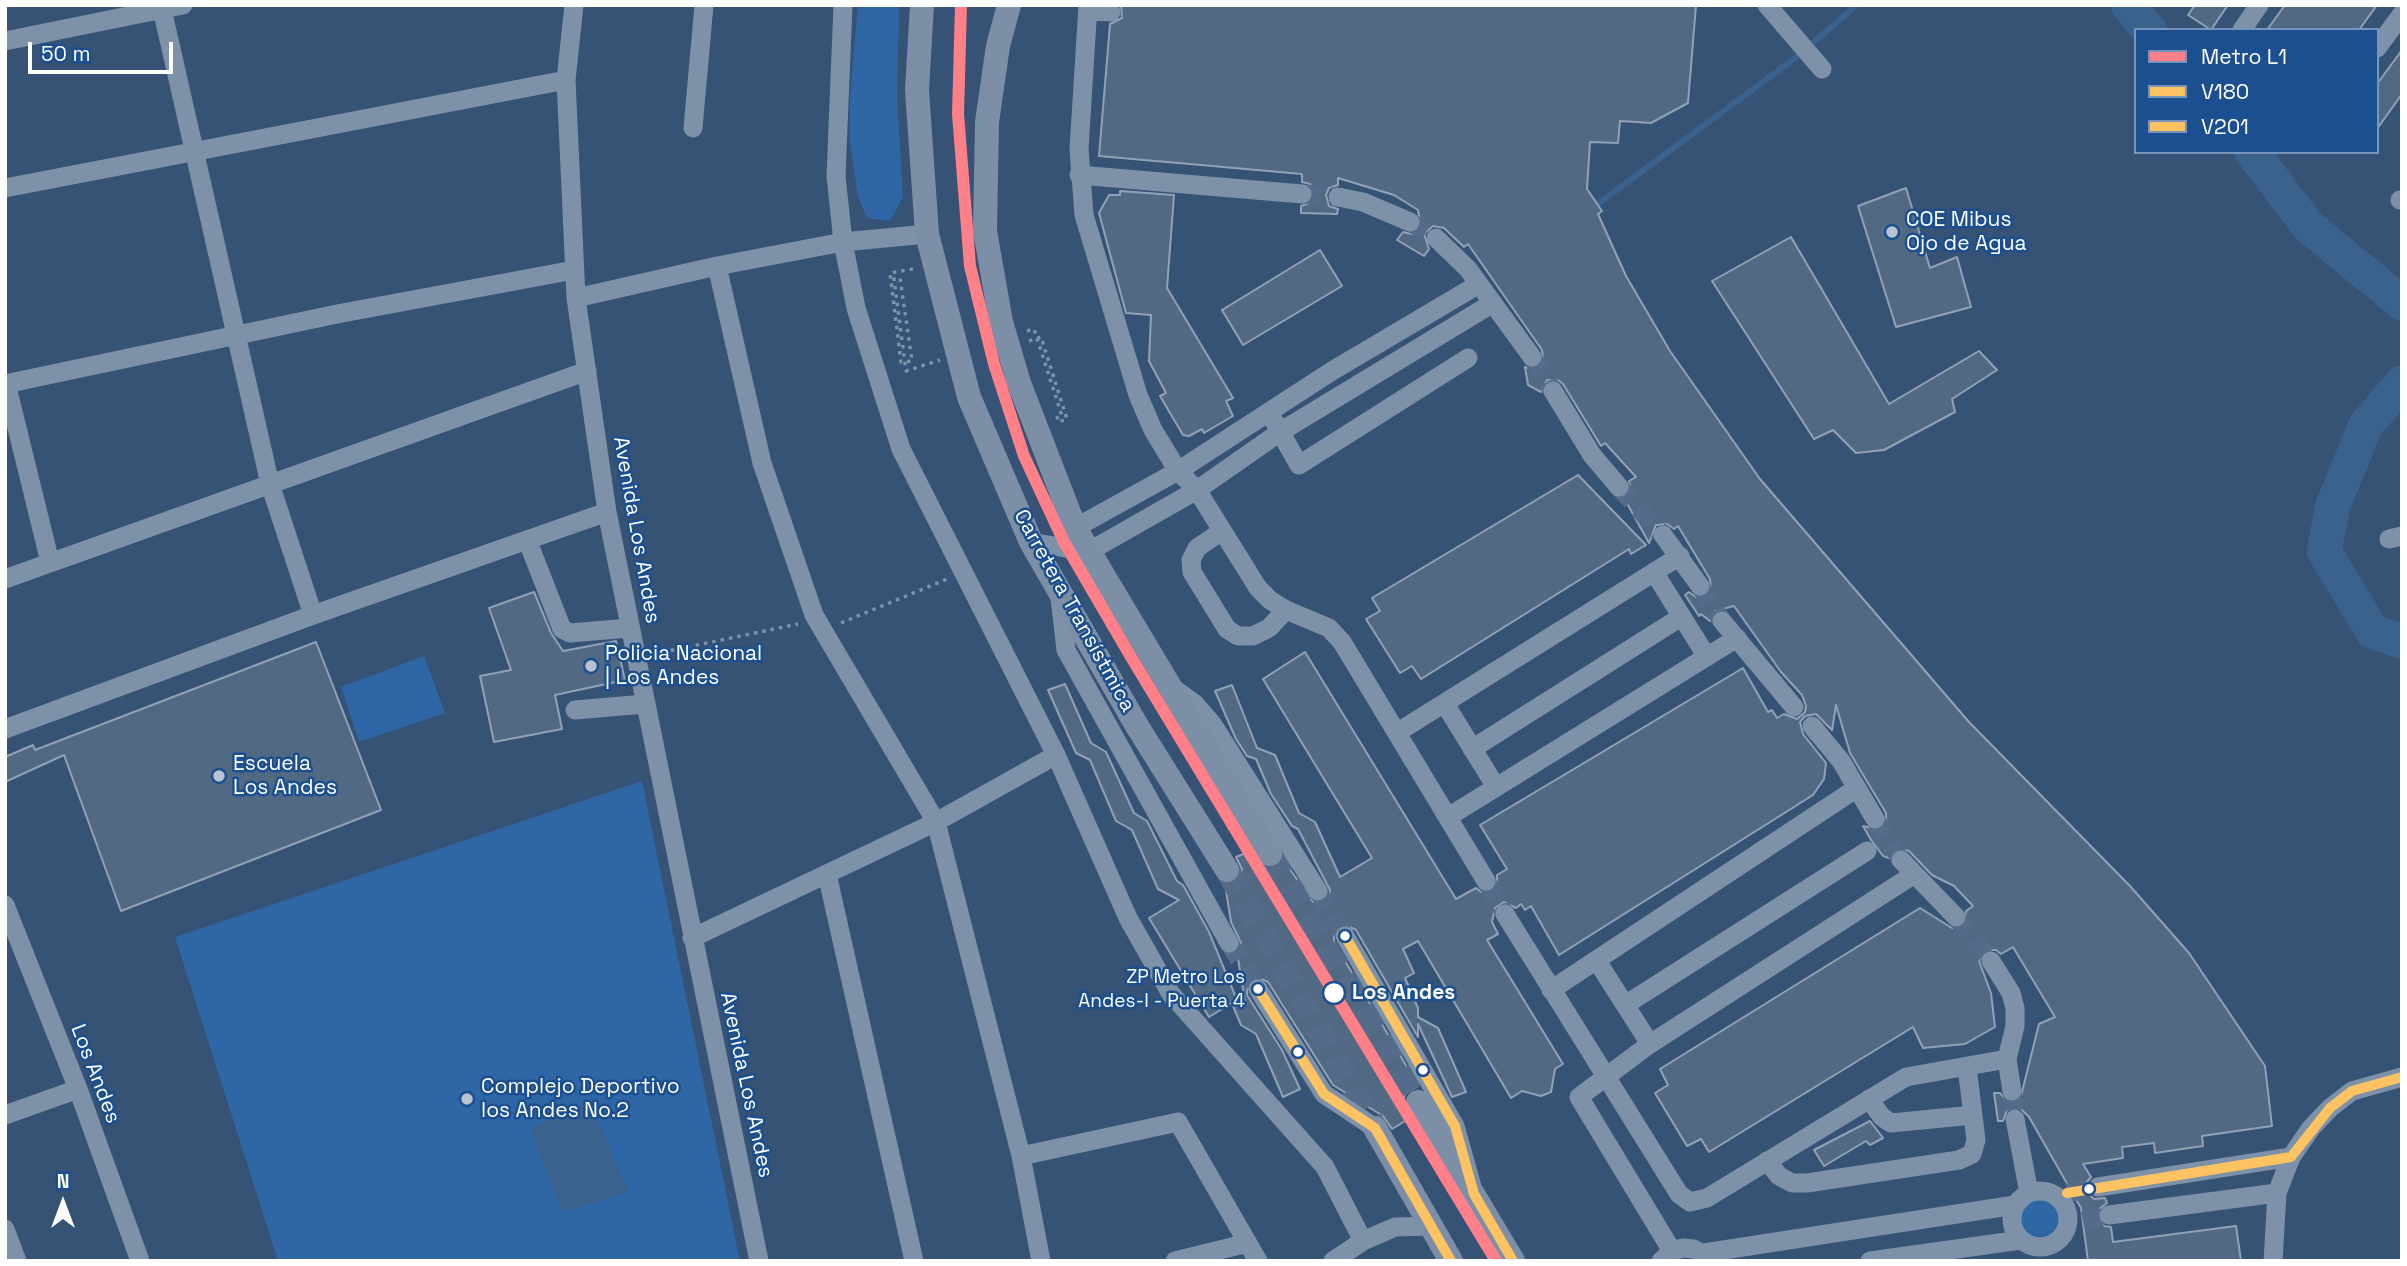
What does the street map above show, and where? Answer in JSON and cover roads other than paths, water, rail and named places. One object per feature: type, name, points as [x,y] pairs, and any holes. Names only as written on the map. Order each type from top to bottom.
[{"type":"main road","name":"Carretera Transístmica","points":[[924,5],[917,90],[920,178],[933,265],[969,397],[1031,542],[1137,726],[1227,870]]},
{"type":"main road","points":[[985,181],[979,80],[985,37],[994,5]]},
{"type":"main road","name":"Carretera Transístmica","points":[[1009,5],[991,84],[985,181],[985,231],[1001,323],[1037,430],[1075,528],[1270,854]]},
{"type":"main road","points":[[1418,1102],[1513,1261]]},
{"type":"main road","points":[[1375,1128],[1451,1261]]},
{"type":"street","points":[[5,41],[183,5]]},
{"type":"street","name":"Avenida Los Andes","points":[[574,5],[566,80],[574,270],[607,512],[759,1261]]},
{"type":"street","points":[[693,128],[704,5]]},
{"type":"street","points":[[843,5],[836,176],[843,242],[856,308],[901,449],[1056,755],[1112,886],[1171,994],[1325,1167],[1363,1241]]},
{"type":"street","points":[[1766,5],[1820,67]]},
{"type":"street","points":[[2243,28],[2259,5]]},
{"type":"street","points":[[1111,12],[1088,8],[1079,175],[1084,215],[1138,395],[1163,450],[1178,471],[1197,490],[1258,588],[1286,610],[1329,628],[1342,642],[1486,881]]},
{"type":"street","points":[[162,9],[270,484],[313,615]]},
{"type":"street","points":[[2379,45],[2402,14]]},
{"type":"street","points":[[5,188],[566,80]]},
{"type":"street","points":[[1079,175],[1302,194]]},
{"type":"street","points":[[1338,197],[1363,202],[1410,222]]},
{"type":"street","points":[[576,298],[717,266],[843,242],[927,234]]},
{"type":"street","points":[[1436,239],[1479,284],[1532,357]]},
{"type":"street","points":[[717,266],[762,463],[819,625],[936,822],[1021,1156],[1041,1261]]},
{"type":"street","points":[[50,562],[6,384],[236,335],[574,270]]},
{"type":"street","points":[[1075,528],[1178,471],[1268,411],[1479,284]]},
{"type":"street","points":[[1031,542],[1088,552],[1197,490],[1280,432],[1493,303]]},
{"type":"street","points":[[1268,411],[1299,465],[1468,358]]},
{"type":"street","points":[[5,579],[587,371]]},
{"type":"street","points":[[1553,391],[1592,455],[1619,487]]},
{"type":"street","points":[[5,730],[313,615],[528,542],[607,512]]},
{"type":"street","points":[[1222,531],[1197,548],[1191,559],[1192,572],[1227,629],[1238,636],[1253,636],[1269,628],[1286,610]]},
{"type":"street","points":[[1663,535],[1700,586]]},
{"type":"street","points":[[528,542],[562,629],[570,633],[629,628]]},
{"type":"street","points":[[1398,733],[1680,556]]},
{"type":"street","points":[[1654,572],[1707,657]]},
{"type":"street","points":[[1059,590],[1066,650],[1229,943]]},
{"type":"street","points":[[1472,748],[1681,617]]},
{"type":"street","points":[[1722,621],[1794,707]]},
{"type":"street","points":[[1448,817],[1737,638]]},
{"type":"street","points":[[1168,685],[1195,704],[1213,725],[1318,891]]},
{"type":"street","points":[[575,710],[645,704]]},
{"type":"street","points":[[1445,704],[1496,787]]},
{"type":"street","points":[[1812,726],[1830,747],[1875,819]]},
{"type":"street","points":[[692,938],[936,822],[1056,755]]},
{"type":"street","points":[[1551,990],[1857,788]]},
{"type":"street","points":[[1625,1006],[1867,850]]},
{"type":"street","points":[[1956,917],[1907,868],[1650,1044],[1578,1097],[1666,1256],[1683,1248],[1708,1257],[2022,1199],[2038,1190],[2061,1194],[2067,1209],[2068,1227],[2057,1247]]},
{"type":"street","points":[[827,874],[914,1261]]},
{"type":"street","name":"Los Andes","points":[[5,905],[78,1089],[140,1261]]},
{"type":"street","points":[[1505,914],[1607,1074],[1679,1194],[1690,1202],[1707,1198],[1906,1077],[2007,1059]]},
{"type":"street","points":[[1345,936],[1455,1126],[1474,1194]]},
{"type":"street","points":[[1597,961],[1650,1044]]},
{"type":"street","points":[[1991,961],[2011,993],[2015,1008],[2015,1026],[2007,1059],[2012,1091]]},
{"type":"street","points":[[1258,989],[1324,1094],[1375,1128]]},
{"type":"street","points":[[1767,1161],[1779,1177],[1792,1182],[1807,1183],[1959,1160],[1972,1154],[1976,1140],[1967,1067]]},
{"type":"street","points":[[2273,1261],[2277,1193],[2291,1157],[2330,1108],[2352,1091],[2402,1077]]},
{"type":"street","points":[[5,1115],[78,1089]]},
{"type":"street","points":[[1869,1099],[1882,1117],[1891,1123],[1973,1115]]},
{"type":"street","points":[[2015,1119],[2022,1199],[2012,1224],[2021,1240],[2030,1245],[2057,1247]]},
{"type":"street","points":[[1021,1156],[1178,1122],[1258,1261]]},
{"type":"street","points":[[2098,1187],[2199,1169],[2291,1157]]},
{"type":"street","points":[[2199,1169],[2202,1202]]},
{"type":"street","points":[[2109,1215],[2277,1193]]},
{"type":"street","points":[[2057,1247],[2073,1225],[2083,1221]]},
{"type":"street","points":[[1333,1261],[1363,1241],[1395,1227],[1431,1226]]},
{"type":"street","points":[[5,1229],[17,1261]]},
{"type":"street","points":[[1870,1261],[2021,1240]]},
{"type":"street","points":[[1175,1261],[1248,1242]]},
{"type":"waterway","points":[[1599,203],[1794,59],[1857,5]]},
{"type":"waterway","points":[[2128,5],[2147,28]]},
{"type":"waterway","points":[[2254,154],[2308,226],[2402,303]]},
{"type":"waterway","points":[[2402,383],[2366,425],[2333,505],[2324,551],[2373,632],[2402,641]]},
{"type":"tunnel","points":[[1302,194],[1338,197]]},
{"type":"tunnel","points":[[1410,222],[1436,238]]},
{"type":"tunnel","points":[[1532,357],[1553,391]]},
{"type":"tunnel","points":[[1619,487],[1663,535]]},
{"type":"tunnel","points":[[1700,586],[1722,621]]},
{"type":"tunnel","points":[[1875,819],[1901,860]]},
{"type":"tunnel","points":[[1270,854],[1418,1102]]},
{"type":"tunnel","points":[[1227,870],[1375,1128]]},
{"type":"tunnel","points":[[1486,881],[1505,914]]},
{"type":"tunnel","points":[[1318,891],[1345,936]]},
{"type":"tunnel","points":[[1956,917],[1991,961]]},
{"type":"tunnel","points":[[1229,943],[1258,989]]},
{"type":"tunnel","points":[[2012,1091],[2015,1119]]},
{"type":"tunnel","points":[[2067,1193],[2098,1187]]},
{"type":"tunnel","points":[[2083,1221],[2109,1215]]},
{"type":"metro line","name":"L1","points":[[961,5],[958,114],[970,266],[994,364],[1024,456],[1064,542],[1131,657],[1496,1261]]},
{"type":"place","name":"COE Mibus Ojo de Agua","points":[[1892,232]]},
{"type":"place","name":"Policia Nacional | Los Andes","points":[[591,666]]},
{"type":"place","name":"Escuela Los Andes","points":[[219,776]]},
{"type":"place","name":"ZP Metro Los Andes-I - Puerta 4","points":[[1258,989]]},
{"type":"place","name":"Los Andes","points":[[1334,993]]},
{"type":"place","name":"Complejo Deportivo los Andes No.2","points":[[467,1099]]}]
